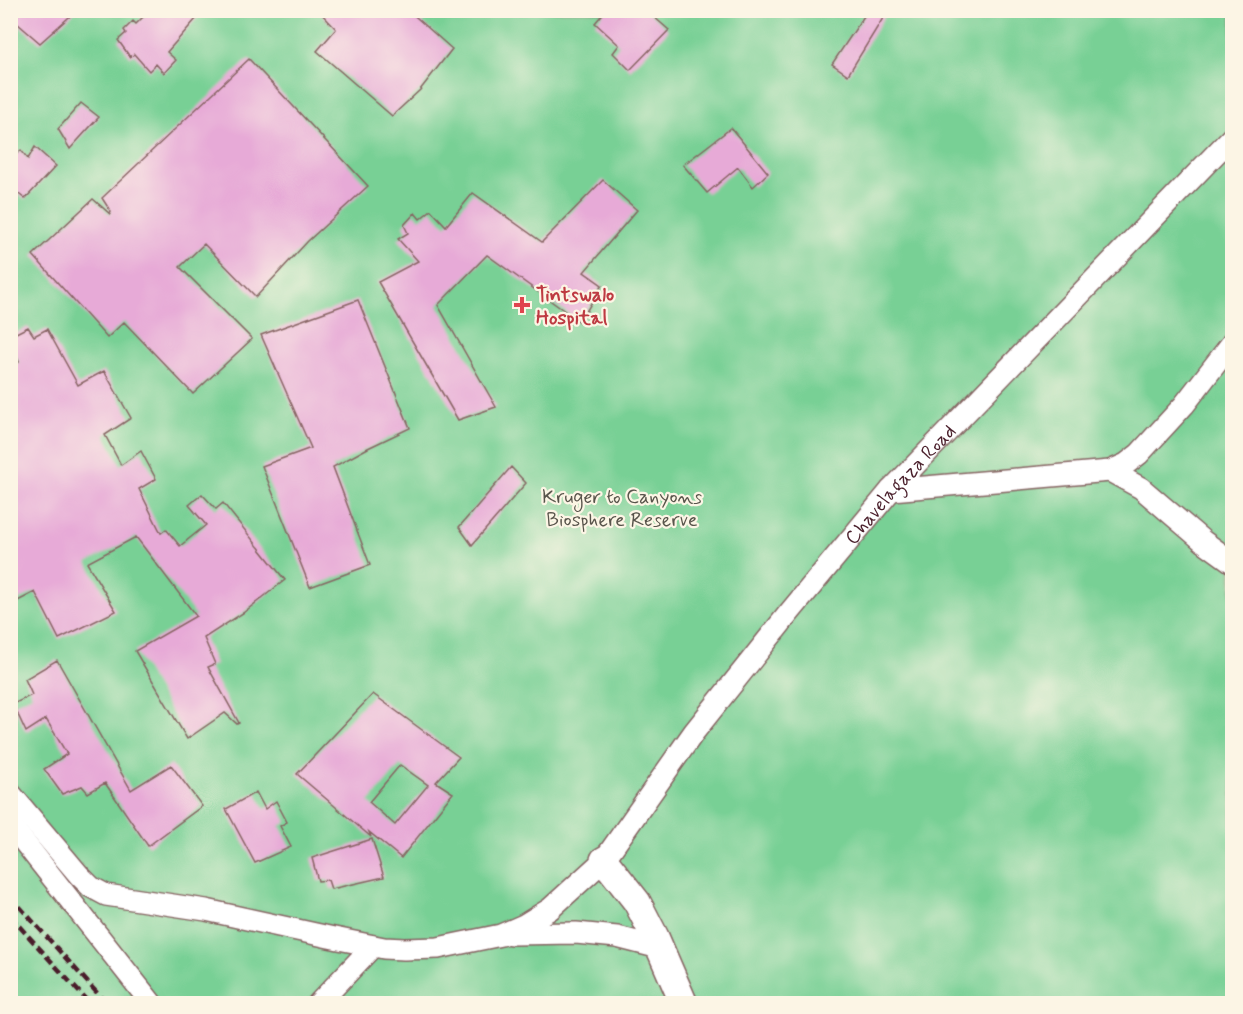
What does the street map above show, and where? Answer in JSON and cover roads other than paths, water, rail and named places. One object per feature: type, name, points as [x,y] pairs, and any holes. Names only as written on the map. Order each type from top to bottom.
[{"type":"street","name":"Chavelagaza Road","points":[[501,935],[524,925],[550,909],[604,860],[694,732],[891,490],[1233,137]]},
{"type":"street","points":[[891,490],[1110,471],[1126,464],[1139,454],[1184,405],[1233,343]]},
{"type":"street","points":[[1110,471],[1141,488],[1203,541],[1233,562]]},
{"type":"street","points":[[10,793],[79,875],[106,895],[206,910],[373,946],[404,949],[438,948],[501,935],[576,933],[617,937],[660,948]]},
{"type":"street","points":[[10,824],[152,1004]]},
{"type":"street","points":[[604,860],[637,902],[684,1004]]},
{"type":"street","points":[[318,1004],[373,946]]},
{"type":"railway","points":[[10,896],[107,1004]]},
{"type":"railway","points":[[10,916],[90,1004]]},
{"type":"place","name":"Tintswalo Hospital","points":[[522,305]]},
{"type":"park label","name":"Kruger to Canyons Biosphere Reserve","points":[[622,508]]}]
